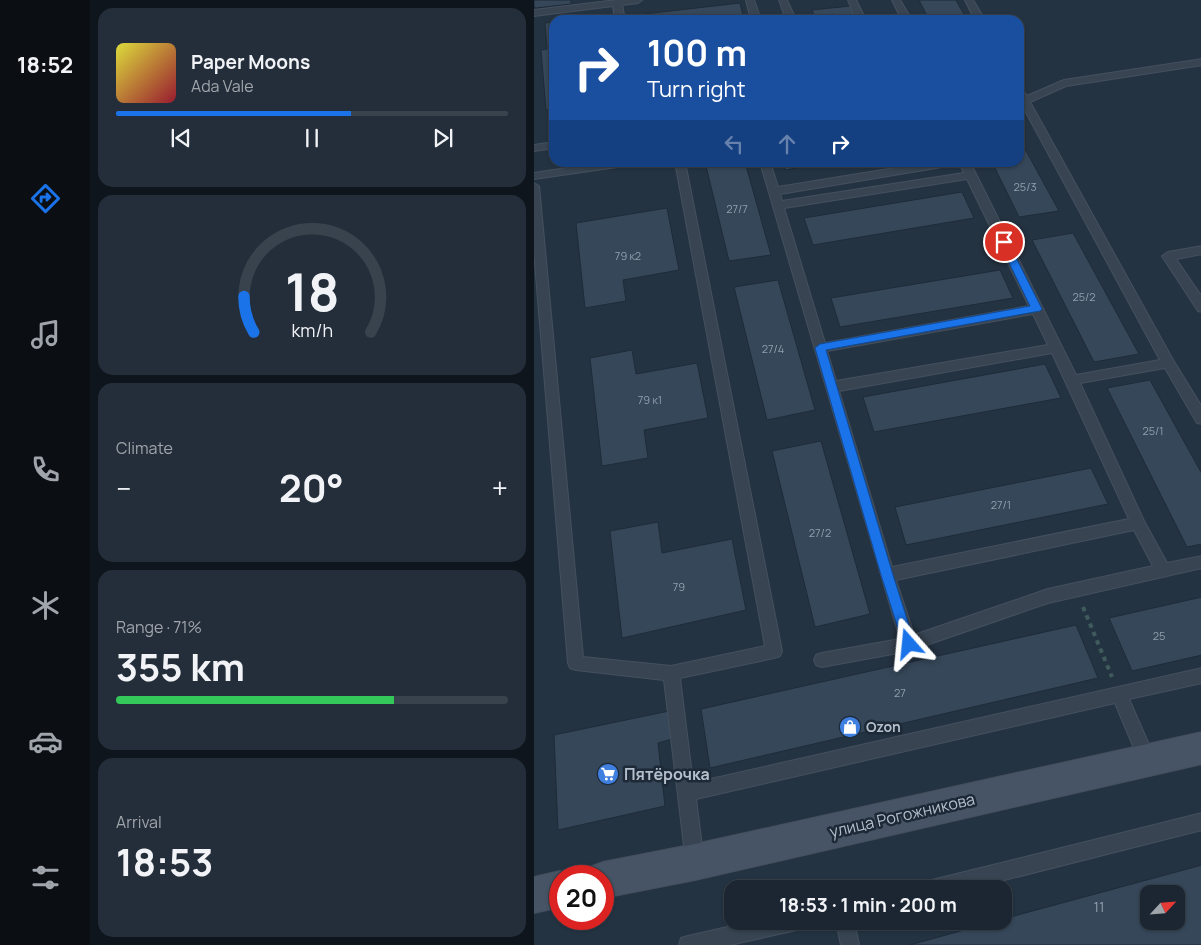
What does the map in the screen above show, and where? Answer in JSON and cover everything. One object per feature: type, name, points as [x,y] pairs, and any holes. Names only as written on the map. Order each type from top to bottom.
[{"type":"street","name":"улица Рогожникова","points":[[614,878],[694,862],[1201,748]]},
{"type":"street","points":[[534,895],[549,892]]},
{"type":"lane","points":[[534,13],[638,0]]},
{"type":"lane","points":[[750,0],[754,15]]},
{"type":"lane","points":[[789,15],[783,1],[797,0]]},
{"type":"lane","points":[[852,0],[859,15]]},
{"type":"lane","points":[[896,0],[904,15]]},
{"type":"lane","points":[[969,0],[977,15]]},
{"type":"lane","points":[[617,3],[619,15]]},
{"type":"lane","points":[[1024,98],[1064,83],[1201,62]]},
{"type":"lane","points":[[1024,104],[1201,418]]},
{"type":"lane","points":[[534,148],[549,146]]},
{"type":"lane","points":[[534,176],[596,167]]},
{"type":"lane","points":[[534,186],[576,663],[671,672],[774,651],[681,167]]},
{"type":"lane","points":[[767,167],[909,644]]},
{"type":"lane","points":[[774,191],[925,167]]},
{"type":"lane","points":[[966,167],[1072,380],[1138,523],[1163,571]]},
{"type":"lane","points":[[778,204],[970,175]]},
{"type":"lane","points":[[1201,250],[1168,256],[1201,308]]},
{"type":"lane","points":[[820,348],[1037,309]]},
{"type":"lane","points":[[832,387],[1056,348]]},
{"type":"lane","points":[[1072,380],[1168,362]]},
{"type":"lane","points":[[887,575],[1138,523]]},
{"type":"lane","points":[[822,660],[909,644],[1048,596],[1201,562]]},
{"type":"lane","points":[[671,672],[694,862]]},
{"type":"lane","points":[[686,793],[1201,675]]},
{"type":"lane","points":[[1119,694],[1148,761]]},
{"type":"lane","points":[[968,880],[1201,821]]},
{"type":"lane","points":[[688,945],[756,930]]},
{"type":"lane","points":[[847,930],[850,945]]},
{"type":"path","points":[[1076,590],[1119,694]]},
{"type":"building","points":[[534,0],[571,0],[571,4],[536,8],[534,7]]},
{"type":"building","points":[[919,0],[956,0],[964,15],[926,15]]},
{"type":"building","points":[[740,3],[743,15],[644,15]]},
{"type":"building","points":[[850,6],[854,15],[814,15],[812,10]]},
{"type":"building","points":[[545,23],[549,23],[549,110],[546,110],[541,50],[547,49]]},
{"type":"building","points":[[1024,147],[1059,211],[1019,217],[994,167],[1024,167]]},
{"type":"building","points":[[706,167],[746,167],[771,255],[729,261]]},
{"type":"building","points":[[784,167],[802,167],[785,170]]},
{"type":"building","points":[[962,192],[974,218],[813,245],[804,218]]},
{"type":"building","points":[[667,208],[679,270],[623,280],[626,301],[585,308],[576,223]]},
{"type":"building","points":[[1073,233],[1139,354],[1094,362],[1032,240]]},
{"type":"building","points":[[1000,270],[1013,298],[840,327],[831,298]]},
{"type":"building","points":[[778,280],[815,410],[767,420],[734,287]]},
{"type":"building","points":[[632,350],[636,374],[697,363],[708,418],[644,430],[648,458],[602,466],[590,358]]},
{"type":"building","points":[[1045,364],[1061,398],[874,432],[863,397]]},
{"type":"building","points":[[1150,380],[1202,474],[1202,544],[1187,547],[1107,388]]},
{"type":"building","points":[[821,441],[870,614],[815,627],[772,451]]},
{"type":"building","points":[[1091,468],[1108,504],[906,545],[895,507]]},
{"type":"building","points":[[658,522],[662,553],[732,539],[746,610],[622,638],[610,531]]},
{"type":"building","points":[[1202,597],[1202,655],[1132,671],[1109,618]]},
{"type":"building","points":[[1076,625],[1098,678],[710,768],[701,709]]},
{"type":"building","name":"Пятёрочка","points":[[669,711],[672,739],[658,743],[665,806],[558,830],[554,735]]},
{"type":"building","points":[[1202,865],[1202,945],[910,945],[964,930],[1012,930],[1012,917]]},
{"type":"place","name":"Ozon","points":[[850,727]]},
{"type":"place","name":"Пятёрочка","points":[[608,774]]},
{"type":"route","points":[[909,644],[820,348],[1037,309],[1004,242]]}]
